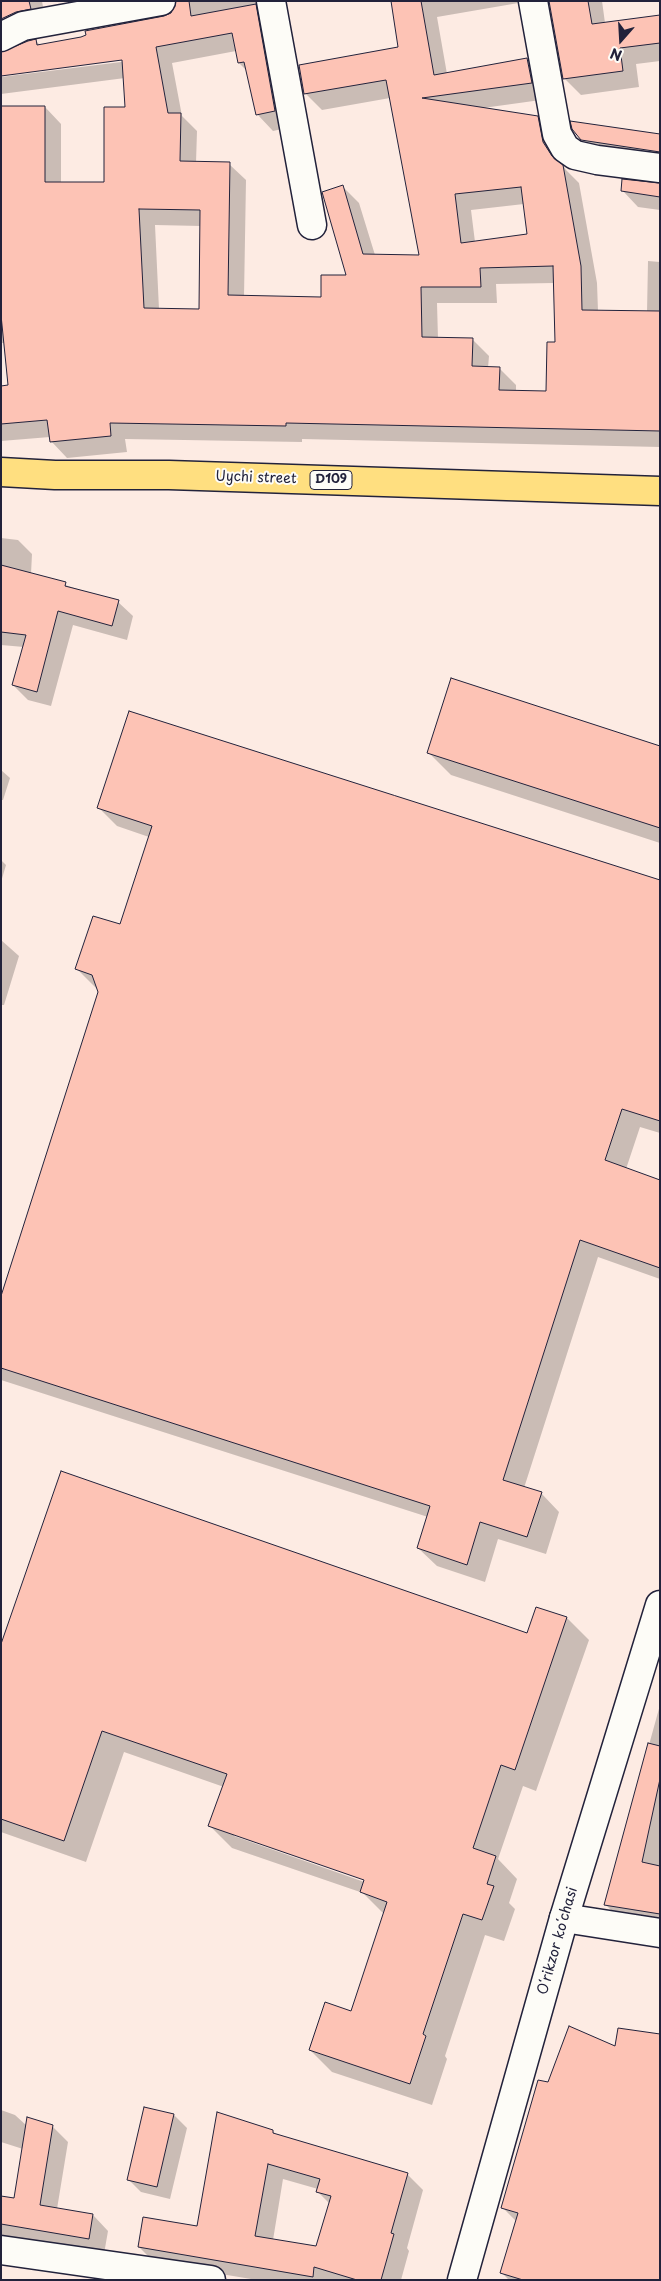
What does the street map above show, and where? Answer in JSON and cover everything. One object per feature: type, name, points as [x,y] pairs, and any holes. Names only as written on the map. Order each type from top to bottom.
[{"type":"main road","name":"Uychi street","points":[[1,472],[660,491]]},
{"type":"street","points":[[1,37],[49,11],[161,1]]},
{"type":"street","points":[[271,1],[312,225]]},
{"type":"street","points":[[533,1],[557,134],[564,148],[575,155],[597,160],[660,168]]},
{"type":"street","name":"Oʻrikzor koʻchasi","points":[[462,2280],[564,1918],[660,1605]]},
{"type":"street","points":[[564,1918],[660,1933]]},
{"type":"street","points":[[1,2250],[212,2280]]},
{"type":"building","points":[[1,1],[29,1],[31,9],[16,12],[1,19]]},
{"type":"building","points":[[176,1],[189,1],[191,16],[256,4],[275,111],[256,115],[244,62],[238,63],[232,33],[156,47],[168,113],[181,113],[180,161],[230,162],[228,295],[321,297],[321,275],[346,275],[322,192],[343,185],[363,254],[419,255],[386,80],[304,94],[299,65],[398,47],[391,1],[421,1],[434,75],[527,58],[532,83],[422,98],[538,116],[543,142],[552,156],[563,165],[581,266],[582,310],[660,311],[660,431],[286,423],[286,426],[110,423],[111,436],[50,442],[47,420],[1,424],[1,386],[8,385],[1,315],[1,106],[45,106],[45,182],[104,182],[104,107],[125,107],[122,60],[1,76],[1,52],[36,39],[37,45],[81,37],[86,35],[85,31],[164,16],[171,13]],"holes":[[[521,187],[527,234],[461,243],[455,194]],[[139,209],[200,210],[199,309],[144,308]],[[553,266],[555,342],[547,342],[546,391],[499,390],[500,367],[472,366],[473,338],[422,337],[421,287],[481,287],[480,268]]]},
{"type":"building","points":[[549,1],[588,1],[592,24],[660,15],[660,43],[620,48],[623,71],[563,79]]},
{"type":"building","points":[[570,121],[660,134],[660,152],[581,140],[572,129]]},
{"type":"building","points":[[622,179],[660,183],[660,197],[621,191]]},
{"type":"building","points":[[1,565],[66,582],[65,586],[119,600],[112,626],[58,611],[37,692],[12,685],[26,635],[1,632]]},
{"type":"building","points":[[451,678],[660,746],[660,828],[427,753]]},
{"type":"building","points":[[129,711],[660,880],[660,1121],[622,1109],[605,1160],[660,1180],[660,1268],[580,1240],[503,1480],[542,1492],[527,1537],[480,1522],[467,1565],[417,1548],[430,1506],[1,1368],[1,1296],[98,992],[92,975],[75,969],[93,916],[120,924],[152,826],[97,808]]},
{"type":"building","points":[[61,1471],[527,1633],[536,1607],[567,1617],[515,1770],[501,1765],[473,1848],[496,1856],[487,1884],[494,1886],[482,1920],[463,1914],[423,2034],[426,2036],[410,2084],[309,2050],[325,2002],[351,2011],[387,1902],[360,1892],[364,1880],[208,1826],[227,1774],[102,1731],[64,1841],[1,1819],[1,1644]]},
{"type":"building","points":[[648,1743],[660,1746],[660,1779],[642,1862],[660,1866],[660,1914],[604,1905]]},
{"type":"building","points":[[569,2026],[615,2046],[618,2028],[660,2034],[660,2280],[523,2280],[500,2273],[518,2213],[501,2208],[538,2080],[548,2082]]},
{"type":"building","points":[[144,2107],[174,2114],[157,2187],[127,2180]]},
{"type":"building","points":[[217,2112],[273,2130],[273,2133],[408,2173],[391,2233],[394,2234],[381,2280],[357,2280],[314,2267],[313,2277],[138,2247],[143,2217],[197,2226]],"holes":[[[268,2164],[320,2179],[316,2192],[331,2196],[316,2246],[255,2236]]]},
{"type":"building","points":[[27,2117],[53,2125],[40,2205],[93,2214],[89,2239],[1,2224],[1,2196],[14,2198]]}]
